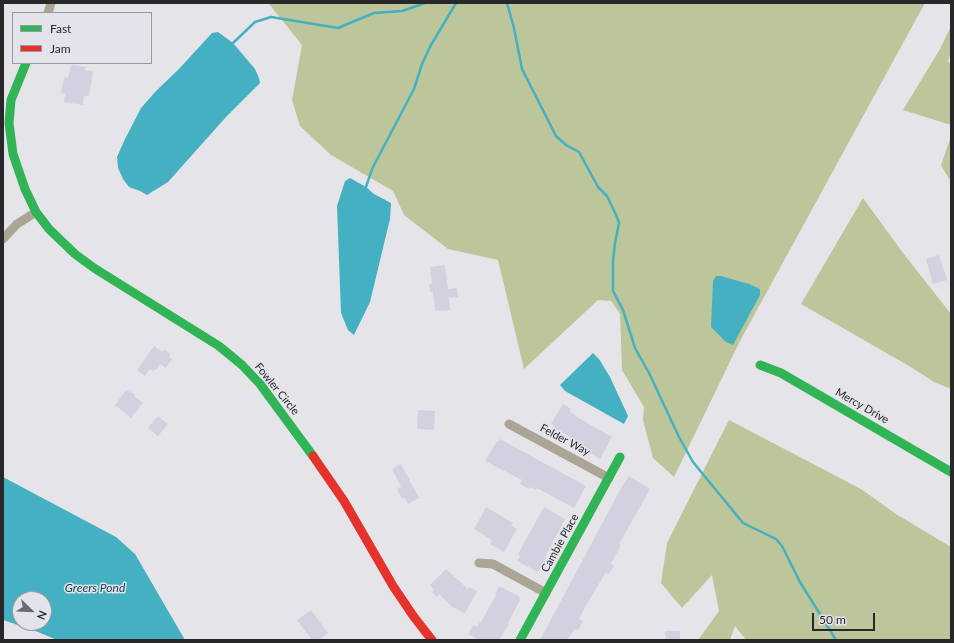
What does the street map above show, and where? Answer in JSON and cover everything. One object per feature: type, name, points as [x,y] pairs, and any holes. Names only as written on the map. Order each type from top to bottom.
[{"type":"street","name":"Fowler Circle","points":[[26,64],[11,100],[9,123],[13,154],[25,189],[36,212],[49,229],[75,254],[94,268],[218,346],[242,365],[260,384],[317,461],[344,501],[393,586],[432,640]]},
{"type":"street","points":[[3,239],[18,224],[36,212]]},
{"type":"street","name":"Mercy Drive","points":[[760,365],[781,373],[951,472]]},
{"type":"street","name":"Felder Way","points":[[509,424],[609,478]]},
{"type":"street","name":"Cambie Place","points":[[520,640],[620,457]]},
{"type":"street","points":[[479,563],[493,564],[546,593]]},
{"type":"green space","points":[[925,3],[740,341],[674,477],[653,458],[643,420],[644,407],[622,370],[620,314],[611,301],[598,300],[524,369],[498,260],[448,249],[404,215],[393,191],[331,155],[300,126],[292,100],[302,45],[269,4]]},
{"type":"green space","points":[[951,26],[951,53],[948,61],[951,64],[951,125],[903,110],[940,49]]},
{"type":"green space","points":[[951,136],[951,178],[949,179],[941,165]]},
{"type":"green space","points":[[863,198],[903,253],[951,314],[951,389],[934,382],[801,304]]},
{"type":"green space","points":[[729,420],[861,489],[896,514],[951,547],[951,640],[746,640],[735,626],[730,640],[698,640],[719,611],[712,575],[682,608],[661,583],[667,543]]},
{"type":"water","points":[[218,32],[233,43],[255,69],[260,83],[226,117],[168,182],[147,195],[129,187],[118,168],[117,157],[141,108],[212,33]]},
{"type":"water","points":[[350,178],[391,203],[390,219],[370,302],[354,335],[348,330],[341,313],[337,206],[345,181]]},
{"type":"water","points":[[716,276],[749,284],[760,289],[760,295],[733,345],[726,342],[711,327],[713,281]]},
{"type":"water","points":[[593,353],[599,359],[610,377],[628,416],[624,424],[565,391],[560,385]]},
{"type":"water","name":"Greers Pond","points":[[3,477],[116,537],[135,554],[185,640],[57,640],[35,631],[52,631],[52,591],[12,591],[12,623],[3,620]]},
{"type":"building","points":[[71,65],[85,67],[85,70],[93,71],[89,96],[84,96],[83,105],[64,102],[65,94],[61,93],[64,77],[68,78]]},
{"type":"building","points":[[939,255],[947,280],[933,284],[926,259]]},
{"type":"building","points":[[445,265],[448,289],[457,288],[458,297],[449,298],[450,310],[435,311],[433,292],[430,292],[429,284],[432,284],[430,267]]},
{"type":"building","points":[[154,346],[162,352],[164,349],[171,354],[169,357],[172,359],[166,368],[160,364],[156,370],[155,369],[153,371],[150,369],[145,376],[137,370]]},
{"type":"building","points":[[126,390],[129,392],[130,391],[143,403],[131,418],[115,405]]},
{"type":"building","points":[[563,404],[571,409],[570,412],[575,416],[612,437],[600,459],[572,443],[573,442],[569,439],[570,437],[553,428],[554,426],[551,424]]},
{"type":"building","points":[[418,410],[435,411],[434,430],[417,429]]},
{"type":"building","points":[[158,416],[168,424],[158,436],[148,428]]},
{"type":"building","points":[[500,439],[586,486],[574,508],[537,488],[536,490],[531,487],[530,489],[520,484],[522,480],[485,461],[497,441],[498,442]]},
{"type":"building","points":[[401,464],[419,498],[408,504],[405,498],[402,499],[397,489],[401,487],[392,469]]},
{"type":"building","points":[[629,476],[650,489],[619,544],[621,545],[611,564],[614,566],[609,574],[606,572],[584,609],[579,619],[583,621],[578,630],[575,629],[567,640],[540,640],[620,490]]},
{"type":"building","points":[[486,507],[513,523],[511,526],[517,529],[504,552],[490,544],[492,540],[474,529]]},
{"type":"building","points":[[544,507],[565,519],[545,557],[547,558],[538,572],[517,561],[520,556],[518,554]]},
{"type":"building","points":[[446,569],[468,589],[469,587],[477,591],[465,613],[452,607],[439,594],[437,597],[432,592],[434,590],[430,585]]},
{"type":"building","points":[[499,586],[520,597],[520,600],[508,623],[509,624],[499,640],[479,640],[468,634],[473,625],[477,627],[481,622],[496,595]]},
{"type":"building","points":[[311,610],[328,633],[319,640],[312,640],[297,620]]},
{"type":"building","points":[[665,631],[680,631],[680,640],[666,640]]},
{"type":"waterway","points":[[233,43],[255,22],[271,17],[338,28],[374,13],[402,11],[425,3]]},
{"type":"waterway","points":[[366,187],[372,169],[414,89],[422,64],[431,45],[456,3]]},
{"type":"waterway","points":[[507,3],[514,28],[522,69],[556,136],[566,145],[579,152],[598,187],[607,196],[617,217],[619,223],[613,261],[613,291],[623,310],[635,348],[649,373],[679,437],[693,462],[743,523],[776,539],[782,546],[800,582],[836,640]]},
{"type":"traffic: fast","points":[[26,64],[11,100],[9,123],[13,154],[25,189],[36,212],[49,229],[75,254],[94,268],[219,346],[242,365],[260,384],[313,456]]},
{"type":"traffic: fast","points":[[760,365],[781,373],[951,472]]},
{"type":"traffic: fast","points":[[520,640],[620,457]]},
{"type":"traffic: jam","points":[[313,456],[344,501],[393,586],[432,640]]}]
